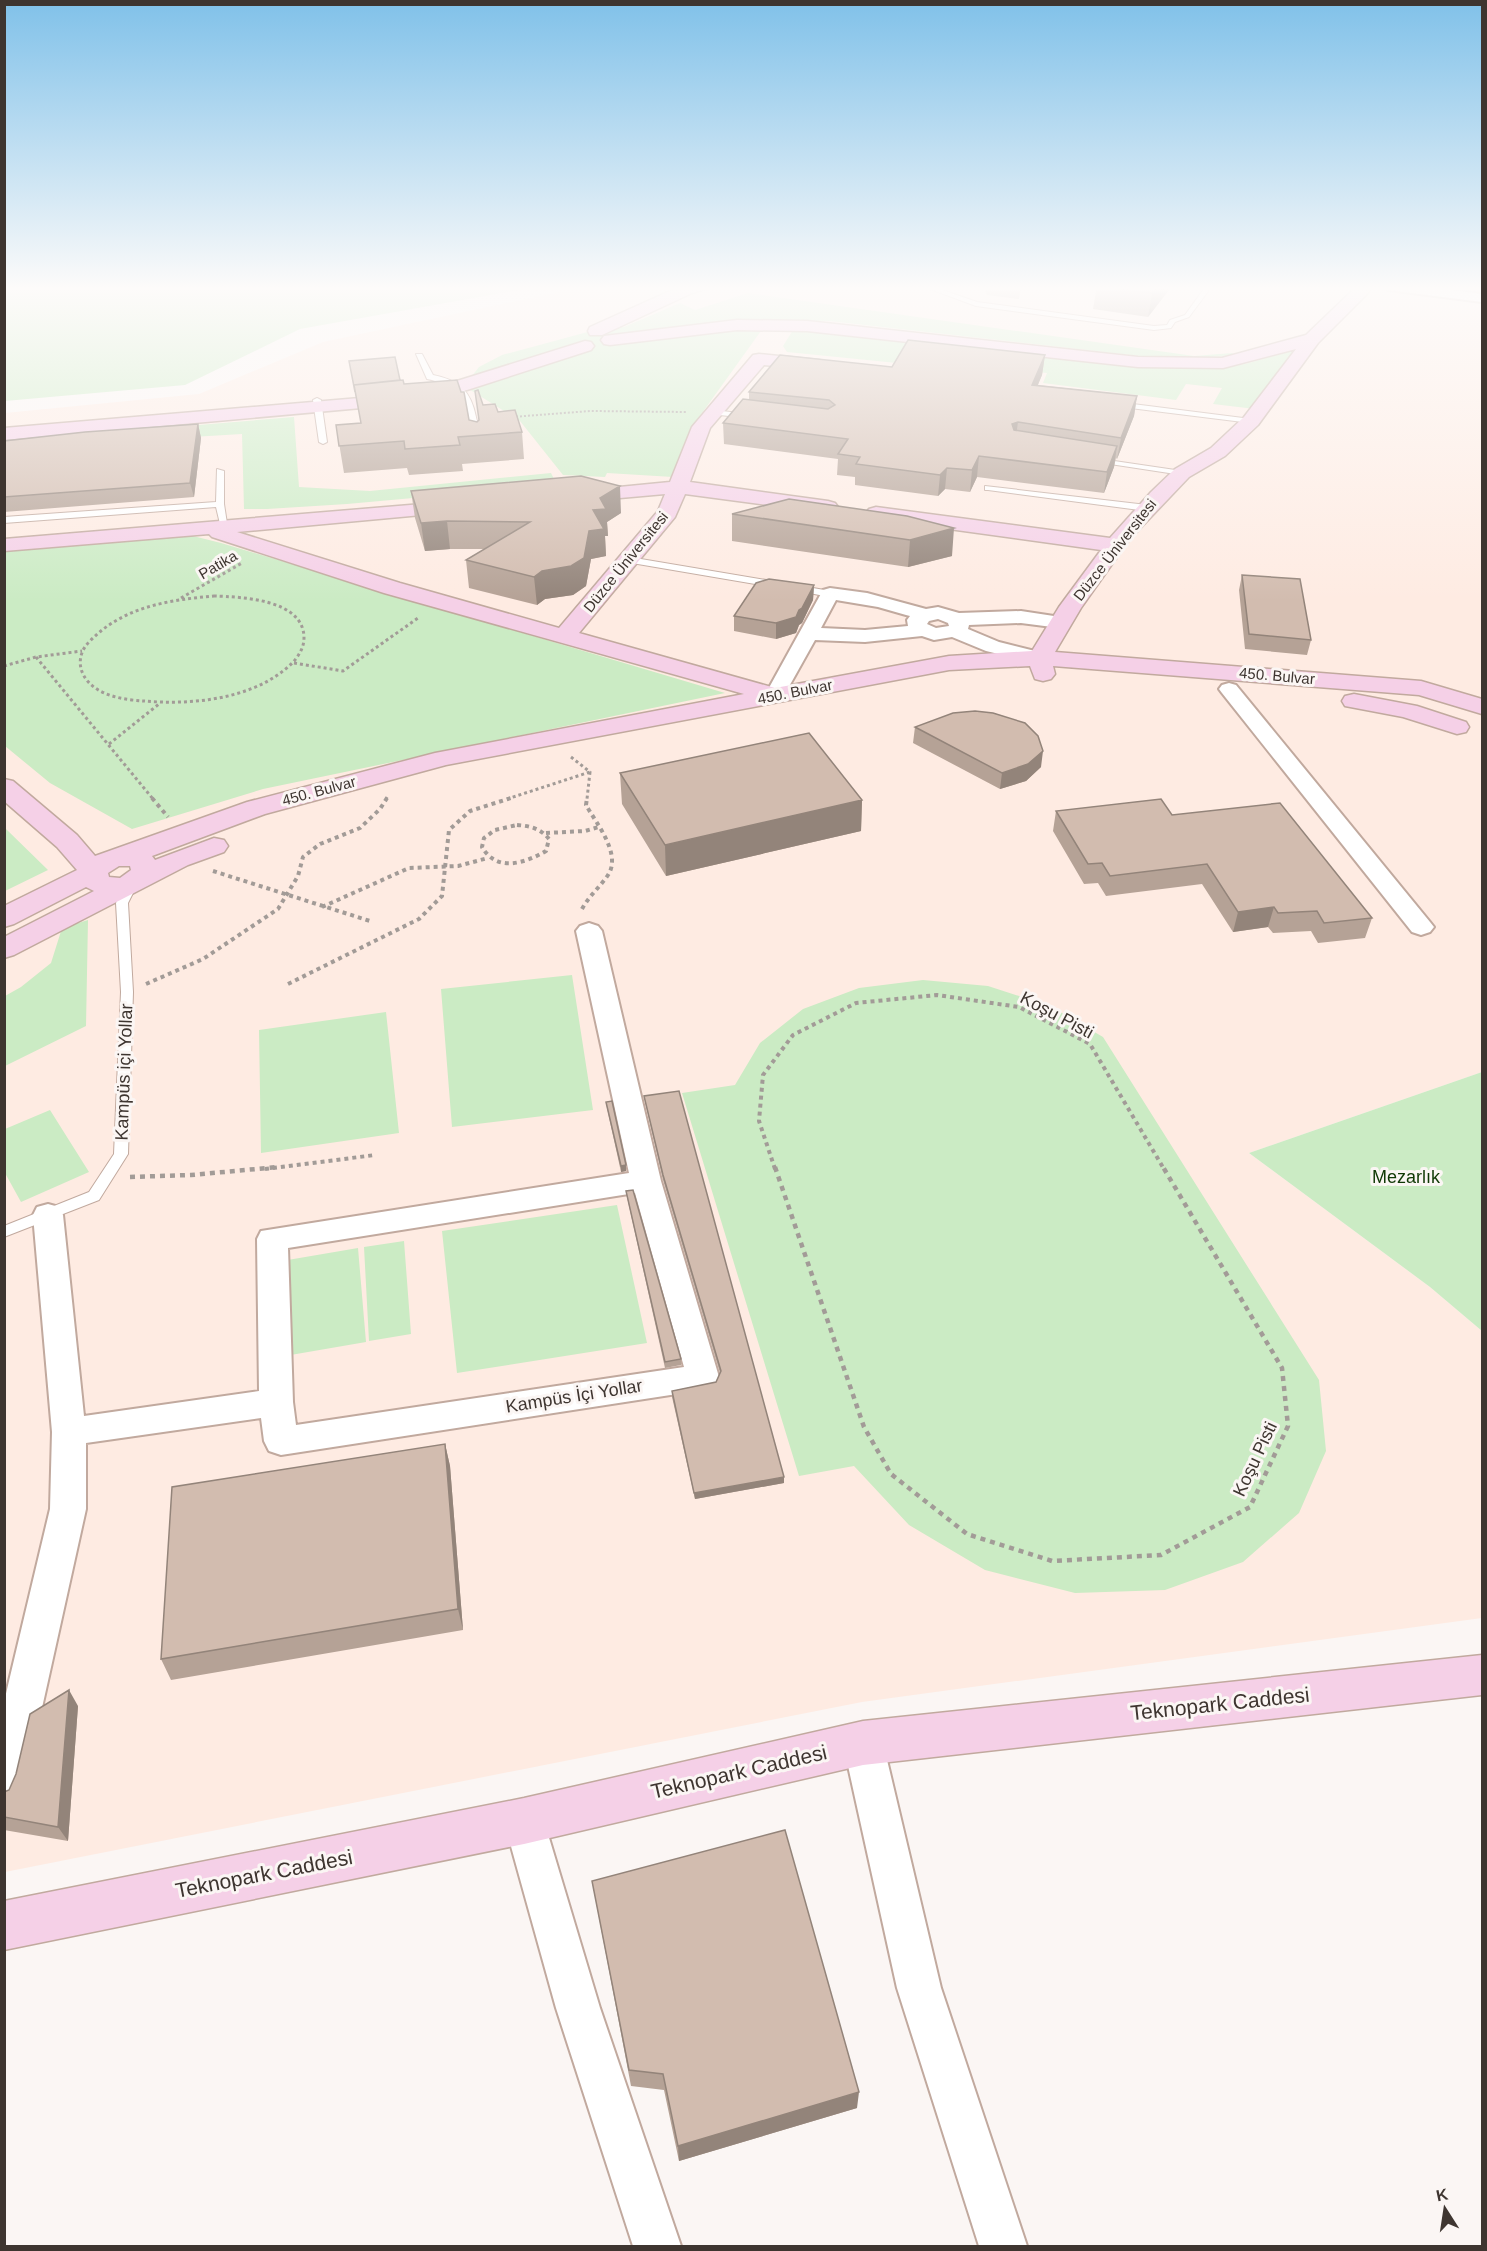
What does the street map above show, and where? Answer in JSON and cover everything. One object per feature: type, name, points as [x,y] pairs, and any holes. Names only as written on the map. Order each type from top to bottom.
[{"type":"street","points":[[4,425],[395,399],[423,391]]},
{"type":"street","name":"Düzce Üniversitesi","points":[[564,637],[668,513],[680,487],[700,427],[731,391]]},
{"type":"street","name":"Düzce Üniversitesi","points":[[1041,666],[1060,622],[1115,545],[1182,473],[1218,452],[1251,421],[1273,391]]},
{"type":"street","points":[[4,434],[318,404]]},
{"type":"street","points":[[551,498],[680,487],[1115,545]]},
{"type":"street","points":[[4,545],[481,504]]},
{"type":"street","points":[[216,528],[266,549],[782,703],[808,633],[830,594],[862,596],[894,603],[923,622],[934,634],[955,625],[1021,617],[1060,622]]},
{"type":"street","points":[[808,633],[835,637],[885,636],[923,622]]},
{"type":"street","points":[[955,625],[993,646],[1041,666]]},
{"type":"street","name":"450. Bulvar","points":[[1041,666],[1230,689],[1332,697],[1408,711],[1474,732]]},
{"type":"street","name":"450. Bulvar","points":[[4,949],[131,873],[182,834],[256,808],[444,758],[782,703],[1041,666],[1421,688],[1482,706]]},
{"type":"street","points":[[1230,689],[1420,927]]},
{"type":"street","name":"450. Bulvar","points":[[131,873],[178,860],[271,825],[455,776],[568,754],[782,703]]},
{"type":"street","points":[[1474,732],[1447,718],[1448,710],[1461,705],[1482,706]]},
{"type":"street","points":[[4,770],[131,873],[116,887],[99,885],[94,881],[94,872],[67,841],[4,788]]},
{"type":"street","points":[[4,918],[94,872]]},
{"type":"street","name":"Kampüs İçi Yollar","points":[[589,931],[646,1181],[703,1377],[281,1441],[276,1402],[272,1239],[646,1181]]},
{"type":"street","points":[[4,1789],[68,1509],[69,1432],[48,1215]]},
{"type":"street","points":[[69,1432],[276,1402]]},
{"type":"street","name":"Teknopark Caddesi","points":[[4,1926],[524,1821],[863,1743],[1482,1675]]},
{"type":"street","points":[[863,1743],[919,1988],[1003,2247]]},
{"type":"street","points":[[524,1821],[578,2008],[657,2247]]},
{"type":"lane","points":[[463,391],[468,397],[477,444]]},
{"type":"lane","points":[[1113,403],[1251,421]]},
{"type":"lane","points":[[318,404],[323,442]]},
{"type":"lane","points":[[713,412],[759,417]]},
{"type":"lane","points":[[1091,459],[1182,473]]},
{"type":"lane","points":[[216,528],[220,504],[220,471]]},
{"type":"lane","points":[[988,488],[1147,508]]},
{"type":"lane","points":[[4,520],[220,504]]},
{"type":"lane","points":[[629,560],[830,594]]},
{"type":"lane","name":"Kampüs içi Yollar","points":[[4,1232],[94,1196],[121,1154],[127,992],[122,903],[131,873]]},
{"type":"path","points":[[472,420],[590,411],[713,412]]},
{"type":"path","name":"Patika","points":[[180,599],[266,549]]},
{"type":"path","points":[[214,596],[246,597],[274,604],[294,615],[305,629],[305,646],[294,663],[271,680],[237,693],[199,702],[159,704],[129,700],[104,692],[87,680],[80,666],[82,651],[95,634],[117,619],[147,607],[180,599],[214,596]]},
{"type":"path","points":[[294,663],[343,671],[440,602]]},
{"type":"path","points":[[4,666],[36,657],[82,651]]},
{"type":"path","points":[[36,657],[182,834]]},
{"type":"path","points":[[109,744],[159,704]]},
{"type":"path","points":[[568,754],[590,772]]},
{"type":"path","points":[[589,931],[578,920],[587,899],[610,873],[612,852],[586,805],[590,772]]},
{"type":"path","points":[[288,984],[419,919],[442,896],[449,830],[470,811],[590,772]]},
{"type":"path","points":[[127,992],[204,959],[270,914],[286,896],[298,876],[303,857],[320,844],[360,828],[380,809],[389,794]]},
{"type":"path","points":[[517,825],[538,828],[549,839],[546,852],[530,861],[508,864],[488,858],[480,847],[482,840],[496,829],[517,825]]},
{"type":"path","points":[[545,833],[599,828]]},
{"type":"path","points":[[321,907],[409,868],[458,866],[488,858]]},
{"type":"path","points":[[178,860],[370,921]]},
{"type":"path","name":"Koşu Pisti","points":[[937,995],[1019,1006],[1090,1044],[1282,1368],[1288,1426],[1250,1507],[1161,1555],[1052,1561],[967,1534],[891,1474],[864,1427],[759,1121],[763,1076],[793,1035],[856,1003],[937,995]]},
{"type":"path","points":[[106,1177],[163,1178],[375,1155]]},
{"type":"shaded area","points":[[206,391],[1482,391],[1482,1072],[1249,1153],[1430,1287],[1482,1331],[1482,1618],[862,1702],[5,1872],[5,413],[199,394]]},
{"type":"green space","points":[[5,391],[117,391],[5,401]]},
{"type":"green space","points":[[472,391],[718,391],[697,420],[673,477],[607,473],[605,477],[563,475],[520,421]]},
{"type":"green space","points":[[1106,391],[1182,391],[1176,400]]},
{"type":"green space","points":[[1220,391],[1268,391],[1255,409],[1213,404]]},
{"type":"green space","points":[[294,417],[299,487],[370,491],[551,473],[557,485],[347,504],[244,509],[242,434],[125,441],[126,431]]},
{"type":"green space","points":[[193,536],[725,693],[263,789],[132,829],[50,783],[5,746],[4,550],[141,538]]},
{"type":"green space","points":[[5,828],[48,870],[4,891]]},
{"type":"green space","points":[[88,920],[86,1026],[5,1066],[5,996],[21,987],[51,963],[62,928]]},
{"type":"green space","points":[[572,975],[593,1110],[452,1127],[441,989]]},
{"type":"green space","points":[[923,980],[988,986],[1050,1006],[1103,1037],[1319,1380],[1326,1451],[1299,1513],[1243,1562],[1165,1590],[1075,1593],[985,1570],[909,1525],[854,1466],[799,1476],[682,1093],[735,1085],[760,1043],[803,1009],[859,988]]},
{"type":"green space","points":[[386,1012],[399,1133],[261,1153],[259,1030]]},
{"type":"green space","name":"Mezarlık","points":[[1482,1072],[1482,1331],[1430,1287],[1249,1153]]},
{"type":"green space","points":[[50,1110],[89,1172],[21,1202],[5,1173],[5,1129]]},
{"type":"green space","points":[[617,1205],[647,1343],[457,1373],[442,1231]]},
{"type":"green space","points":[[404,1241],[411,1334],[369,1341],[364,1247]]},
{"type":"green space","points":[[358,1248],[366,1342],[279,1357],[276,1262]]},
{"type":"building","points":[[355,391],[461,391],[464,392],[469,420],[477,422],[479,420],[475,391],[478,391],[483,405],[495,404],[498,412],[515,410],[522,432],[458,437],[460,445],[405,449],[404,441],[339,446],[336,425],[361,423]]},
{"type":"building","points":[[1090,391],[1137,396],[1121,438],[1018,422],[1012,424],[1014,430],[1117,446],[1107,472],[979,456],[972,470],[947,468],[940,475],[856,464],[860,457],[838,454],[848,439],[723,423],[743,399],[828,409],[835,405],[829,400],[749,392]]},
{"type":"building","points":[[198,424],[190,483],[4,497],[4,441],[85,432]]},
{"type":"building","points":[[581,476],[620,486],[600,498],[606,509],[593,510],[604,529],[589,531],[584,558],[571,566],[542,571],[534,577],[466,560],[530,522],[421,523],[411,491]]},
{"type":"building","points":[[789,499],[907,516],[954,528],[910,540],[732,514]]},
{"type":"building","points":[[1242,575],[1300,579],[1311,640],[1249,634]]},
{"type":"building","points":[[769,579],[814,585],[796,617],[776,623],[734,616],[756,583]]},
{"type":"building","points":[[975,711],[993,713],[1025,723],[1038,736],[1043,751],[1028,764],[1002,773],[915,727],[953,713]]},
{"type":"building","points":[[809,733],[862,800],[665,845],[620,773]]},
{"type":"building","points":[[1161,799],[1172,815],[1280,803],[1372,918],[1324,923],[1317,911],[1278,913],[1274,907],[1238,912],[1207,864],[1110,876],[1102,863],[1088,864],[1056,811]]},
{"type":"building","points":[[679,1091],[784,1477],[694,1493],[672,1391],[716,1382],[721,1371],[663,1175],[644,1096]]},
{"type":"building","points":[[612,1101],[626,1165],[621,1166],[606,1102]]},
{"type":"building","points":[[633,1190],[681,1359],[665,1362],[626,1191]]},
{"type":"building","points":[[445,1444],[458,1609],[161,1659],[172,1487]]},
{"type":"building","points":[[69,1690],[58,1827],[4,1817],[4,1792],[9,1790],[16,1774],[30,1714]]},
{"type":"building","points":[[785,1830],[859,2092],[678,2146],[663,2074],[629,2070],[592,1881]]}]
